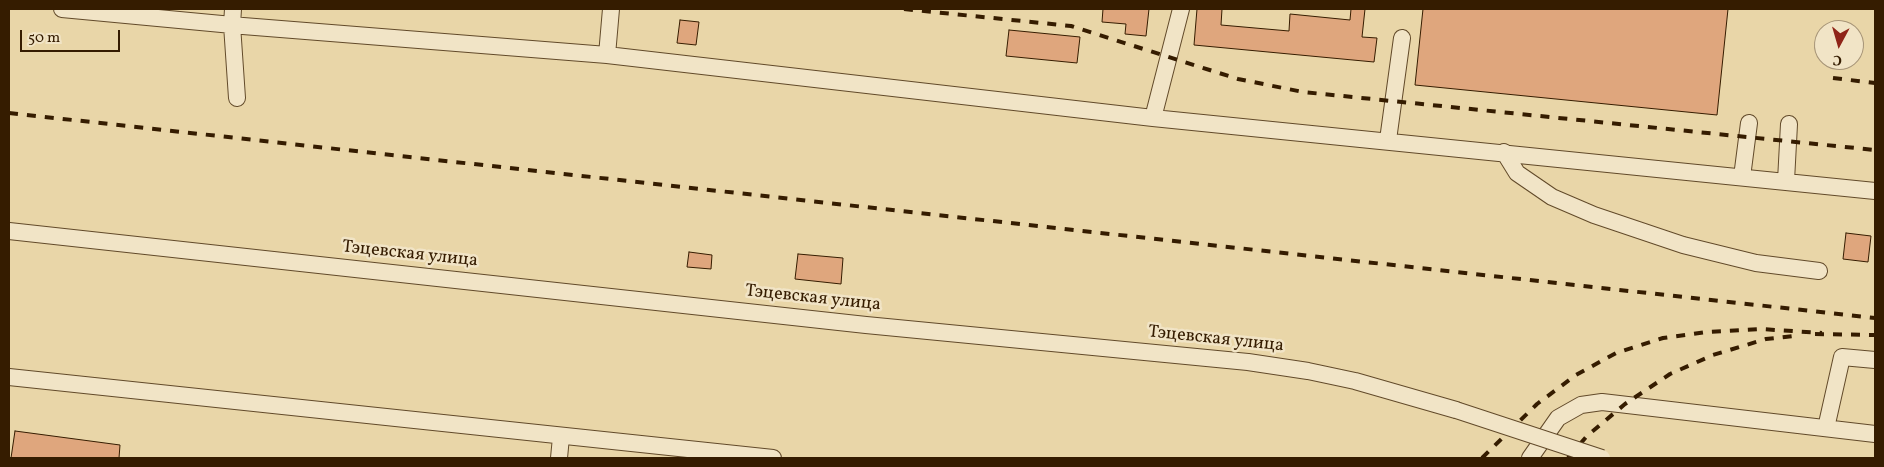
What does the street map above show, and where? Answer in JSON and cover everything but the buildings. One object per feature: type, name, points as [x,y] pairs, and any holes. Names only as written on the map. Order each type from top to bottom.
[{"type":"street","points":[[62,9],[232,25],[606,55],[1153,118],[1388,140],[1875,191]]},
{"type":"street","points":[[233,9],[232,25],[237,98]]},
{"type":"street","points":[[606,55],[611,9]]},
{"type":"street","points":[[1153,118],[1180,9]]},
{"type":"street","points":[[1388,140],[1402,38]]},
{"type":"street","points":[[1742,177],[1749,123]]},
{"type":"street","points":[[1786,181],[1789,124]]},
{"type":"street","points":[[1504,152],[1517,173],[1552,196],[1594,215],[1682,245],[1756,263],[1818,271]]},
{"type":"street","name":"Тэцевская улица","points":[[9,230],[866,325],[1248,362],[1308,370],[1355,381],[1456,410],[1602,458]]},
{"type":"street","points":[[1826,428],[1842,356],[1875,360]]},
{"type":"street","points":[[9,377],[773,458]]},
{"type":"street","points":[[1530,458],[1558,418],[1581,405],[1602,402],[1875,434]]},
{"type":"street","points":[[559,458],[561,437]]},
{"type":"railway","points":[[904,9],[1071,26],[1238,79],[1303,92],[1875,150]]},
{"type":"railway","points":[[1833,78],[1875,83]]},
{"type":"railway","points":[[9,113],[1875,318]]},
{"type":"railway","points":[[1482,458],[1537,404],[1576,375],[1616,353],[1663,338],[1706,332],[1761,329],[1822,333]]},
{"type":"railway","points":[[1815,334],[1875,335]]},
{"type":"railway","points":[[1568,458],[1587,436],[1625,404],[1670,374],[1713,355],[1766,339],[1793,336]]}]
